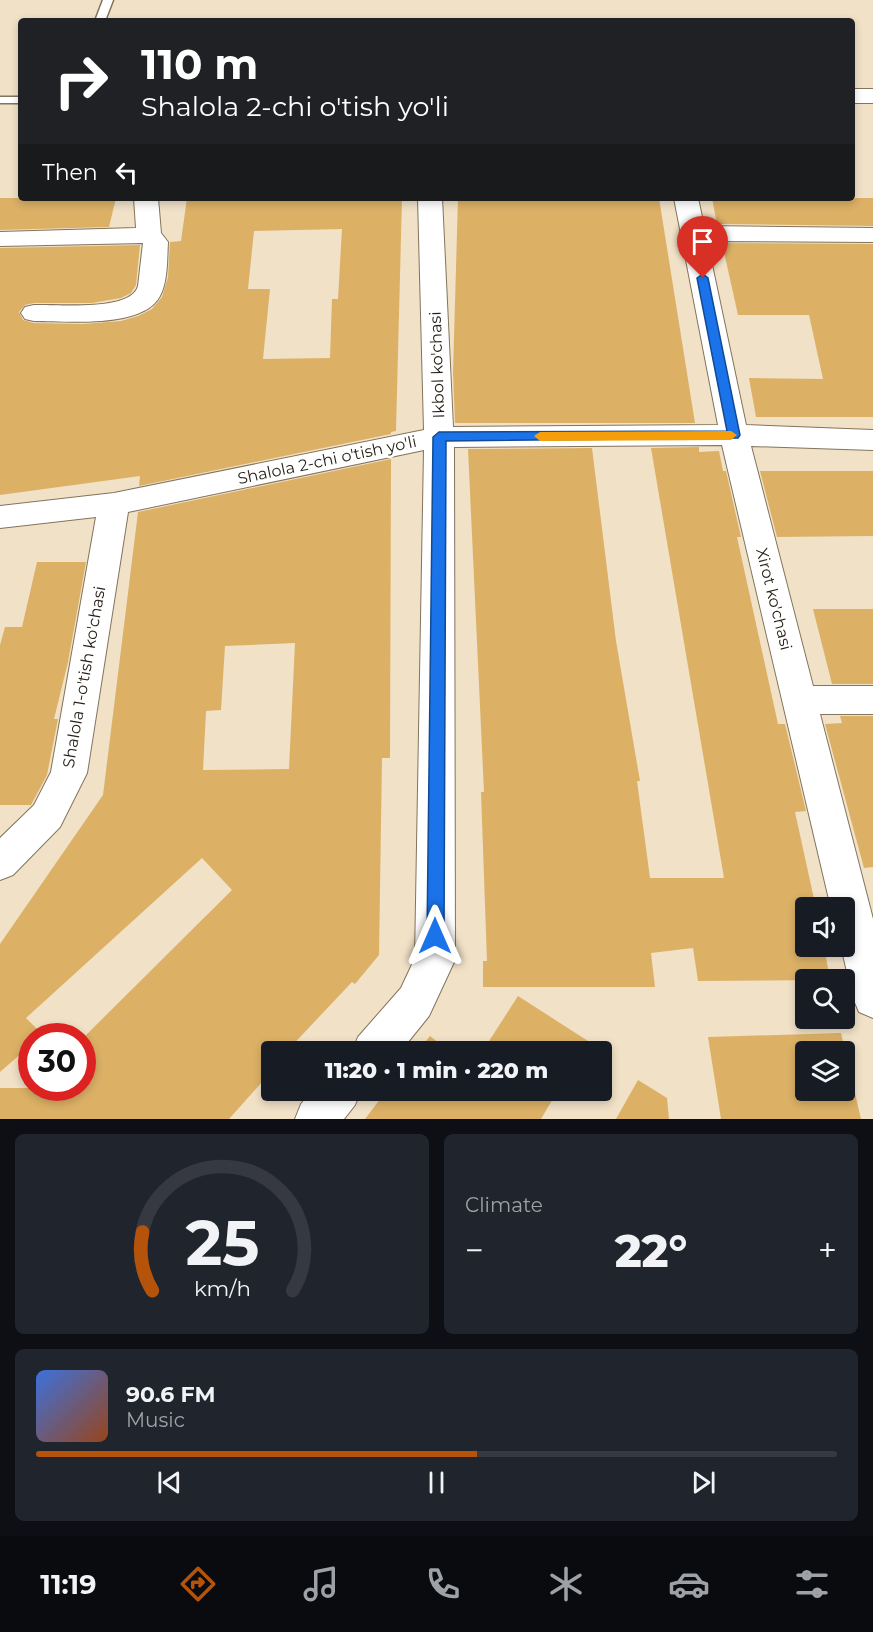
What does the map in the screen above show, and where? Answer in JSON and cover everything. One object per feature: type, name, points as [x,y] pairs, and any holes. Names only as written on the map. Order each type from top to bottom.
[{"type":"street","points":[[855,96],[873,96]]},
{"type":"street","points":[[34,313],[115,311],[138,305],[148,296],[156,242],[149,235],[146,201]]},
{"type":"street","name":"Ikbol ko'chasi","points":[[382,1041],[415,1002],[435,960],[439,437],[430,201]]},
{"type":"street","name":"Xirot ko'chasi","points":[[687,201],[734,435],[873,998]]},
{"type":"street","points":[[694,233],[873,235]]},
{"type":"street","points":[[0,239],[149,235]]},
{"type":"street","name":"Shalola 2-chi o'tish yo'li","points":[[0,517],[114,504],[439,437],[734,435],[873,440]]},
{"type":"street","name":"Shalola 1-o'tish ko'chasi","points":[[0,863],[48,816],[69,772],[114,504]]},
{"type":"street","points":[[799,700],[873,700]]},
{"type":"street","points":[[316,1119],[331,1101]]},
{"type":"lane","points":[[101,18],[108,0]]},
{"type":"lane","points":[[0,100],[18,100]]},
{"type":"building","points":[[0,198],[18,198],[18,201],[115,201],[109,227],[0,230]]},
{"type":"building","points":[[855,198],[873,198],[873,226],[717,224],[713,201],[855,201]]},
{"type":"building","points":[[187,201],[402,201],[396,431],[391,434],[139,486],[140,476],[0,495],[0,248],[140,245],[136,285],[131,293],[121,298],[92,303],[34,303],[25,305],[19,312],[23,320],[34,323],[83,324],[121,321],[152,309],[162,297],[168,277],[170,242],[181,241]],"holes":[[[342,229],[338,299],[332,299],[330,358],[263,359],[270,289],[248,289],[254,231]]]},
{"type":"building","points":[[458,201],[659,201],[695,423],[455,423],[453,373]]},
{"type":"building","points":[[722,243],[873,244],[873,417],[756,417],[749,378],[823,379],[809,315],[738,315]]},
{"type":"building","points":[[699,447],[699,452],[719,451],[723,471],[726,471],[741,537],[737,537],[778,724],[785,724],[806,811],[795,812],[814,897],[795,897],[795,957],[826,957],[828,969],[795,969],[795,980],[698,981],[693,948],[651,953],[655,987],[483,987],[483,961],[487,961],[481,792],[484,792],[468,449],[592,448],[616,641],[640,781],[637,781],[650,878],[724,878],[651,448]]},
{"type":"building","points":[[391,459],[390,758],[382,758],[379,955],[355,984],[352,982],[296,1041],[261,1041],[261,1083],[229,1119],[0,1119],[0,1088],[18,1088],[18,1101],[96,1101],[96,1025],[232,890],[202,858],[26,1018],[31,1023],[18,1023],[18,1056],[0,1072],[0,944],[103,795],[138,512]],"holes":[[[295,643],[289,769],[203,770],[206,711],[221,710],[225,646]]]},
{"type":"building","points":[[760,471],[873,471],[873,536],[777,537]]},
{"type":"building","points":[[37,562],[86,562],[68,662],[54,719],[58,719],[47,775],[31,805],[0,805],[0,645],[5,627],[22,627]]},
{"type":"building","points":[[813,609],[873,609],[873,684],[832,684]]},
{"type":"building","points":[[840,716],[873,716],[873,867],[864,868],[825,724],[842,723]]},
{"type":"building","points":[[518,996],[588,1041],[489,1041]]},
{"type":"building","points":[[841,1033],[843,1041],[795,1041],[795,1101],[855,1101],[855,1093],[861,1119],[721,1119],[708,1037]]},
{"type":"building","points":[[430,1036],[436,1041],[426,1041]]},
{"type":"building","points":[[638,1080],[667,1098],[669,1119],[616,1119]]},
{"type":"building","points":[[379,1101],[552,1101],[541,1119],[365,1119]]},
{"type":"slow traffic","points":[[540,436],[731,435]]},
{"type":"route","points":[[435,936],[439,437],[734,435],[703,278]]}]
